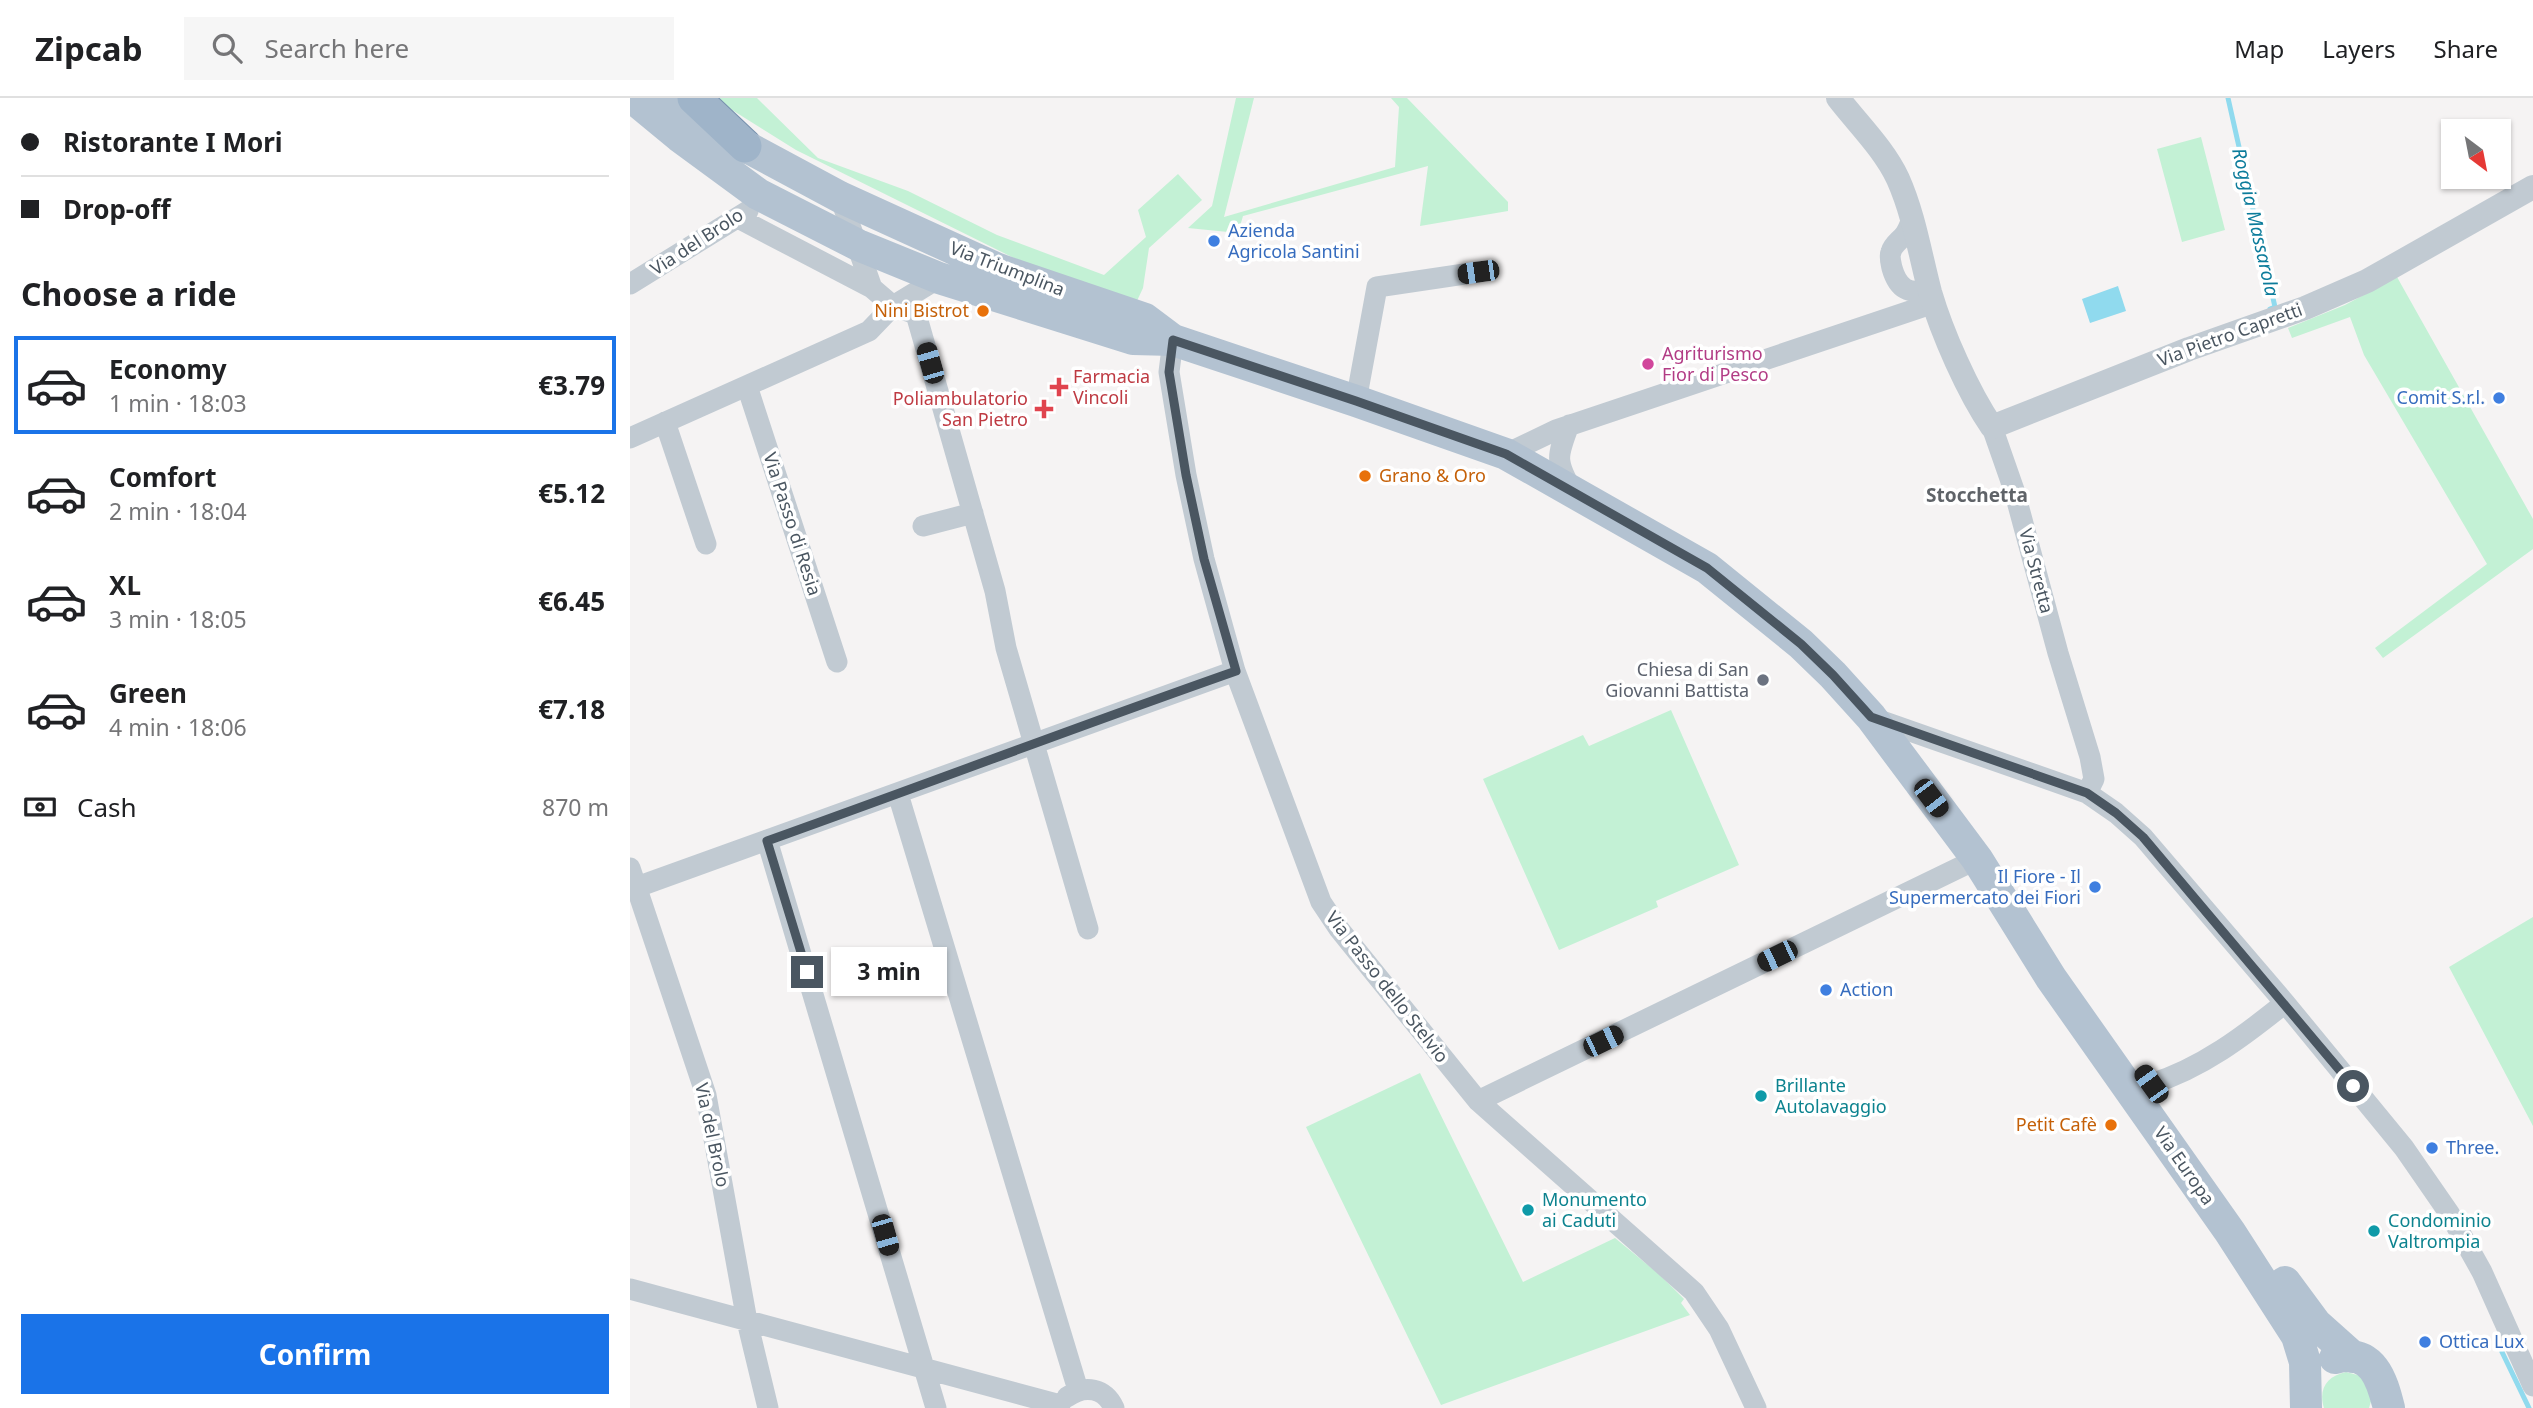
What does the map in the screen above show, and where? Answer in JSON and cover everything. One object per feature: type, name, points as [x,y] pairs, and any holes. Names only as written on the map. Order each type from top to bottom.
[{"type":"highway","points":[[694,98],[746,146]]},
{"type":"main road","name":"Via Triumplina","points":[[633,98],[679,136],[758,194],[858,245],[939,278],[1133,339],[1173,340],[1506,454],[1707,568],[1801,644],[1833,675],[1871,717],[1984,870]]},
{"type":"main road","name":"Via Triumplina","points":[[674,98],[746,146],[840,197],[998,269],[1145,319],[1173,340]]},
{"type":"main road","name":"Via Europa","points":[[1984,870],[2053,948],[2244,1216],[2288,1288],[2316,1324],[2353,1357],[2366,1362],[2377,1371],[2384,1384],[2386,1405]]},
{"type":"main road","name":"Via Europa","points":[[1984,870],[2052,978],[2230,1233],[2297,1336],[2305,1362],[2305,1399]]},
{"type":"main road","name":"Via Europa","points":[[2305,1399],[2309,1378],[2317,1368],[2340,1357],[2353,1357]]},
{"type":"street","name":"Via Stretta","points":[[1838,98],[1897,176],[1912,219],[1932,296],[1975,403],[1992,427],[2014,490],[2058,653],[2090,757],[2094,779],[2087,793]]},
{"type":"street","name":"Via Pietro Capretti","points":[[1992,427],[2368,282],[2533,187]]},
{"type":"street","name":"Via del Brolo","points":[[630,284],[746,213],[758,194]]},
{"type":"street","points":[[840,197],[872,288]]},
{"type":"street","points":[[738,218],[872,288],[893,306],[916,314],[995,591],[1006,648],[1088,929]]},
{"type":"street","points":[[1356,401],[1377,287],[1478,272]]},
{"type":"street","points":[[630,438],[869,331],[893,306],[939,278]]},
{"type":"street","points":[[1506,454],[1569,425],[1932,296]]},
{"type":"street","name":"Via Passo dello Stelvio","points":[[1173,340],[1169,372],[1186,475],[1204,559],[1236,671],[1321,902],[1339,929],[1478,1101],[1694,1292],[1719,1329],[1756,1408]]},
{"type":"street","name":"Via Passo di Resia","points":[[747,386],[836,662]]},
{"type":"street","points":[[665,422],[706,544]]},
{"type":"street","points":[[1569,425],[1559,451],[1560,469],[1573,492]]},
{"type":"street","points":[[923,526],[973,513]]},
{"type":"street","points":[[633,877],[767,841],[1035,741],[1236,671]]},
{"type":"street","name":"Via Triumplina","points":[[1871,717],[2087,793]]},
{"type":"street","points":[[2087,793],[2116,813],[2143,837],[2404,1148],[2449,1213],[2482,1272],[2533,1386]]},
{"type":"street","points":[[898,794],[1078,1390]]},
{"type":"street","points":[[767,841],[936,1408]]},
{"type":"street","points":[[1478,1101],[1984,870]]},
{"type":"street","name":"Via del Brolo","points":[[633,877],[706,1095],[747,1321],[768,1408]]},
{"type":"street","points":[[2151,1084],[2171,1078],[2202,1062],[2243,1036],[2285,1003]]},
{"type":"street","points":[[630,1289],[924,1367],[1060,1407],[1065,1399],[1078,1390],[1096,1390],[1111,1401],[1114,1408]]},
{"type":"green space","points":[[713,98],[757,98],[818,158],[908,191],[997,235],[1104,275],[1146,237],[1138,210],[1178,174],[1202,200],[1149,248],[1143,288],[1136,303],[1024,263],[796,150]]},
{"type":"green space","points":[[1236,98],[1254,98],[1224,217],[1395,167],[1399,107],[1391,98],[1407,98],[1508,202],[1508,211],[1420,226],[1428,166],[1243,216],[1238,233],[1188,228],[1212,206]]},
{"type":"green space","points":[[2201,137],[2225,230],[2182,242],[2157,149]]},
{"type":"green space","points":[[2397,277],[2533,519],[2533,549],[2383,658],[2375,648],[2487,564],[2364,355],[2350,317],[2292,338],[2288,328],[2345,305]]},
{"type":"green space","points":[[1671,710],[1739,865],[1656,901],[1658,907],[1559,950],[1483,779],[1583,735],[1589,746]]},
{"type":"green space","points":[[2533,917],[2533,1126],[2449,967]]},
{"type":"green space","points":[[1420,1073],[1523,1282],[1615,1238],[1684,1299],[1681,1303],[1690,1315],[1441,1405],[1306,1127]]},
{"type":"green space","points":[[2346,1372],[2361,1376],[2372,1398],[2369,1408],[2324,1408],[2322,1395],[2326,1384]]},
{"type":"water","points":[[2118,286],[2126,311],[2090,323],[2082,299]]},
{"type":"waterway","name":"Roggia Massarola","points":[[2228,98],[2275,307],[2270,309]]},
{"type":"waterway","name":"Roggia Massarola","points":[[2502,1352],[2529,1408]]},
{"type":"place","name":"Azienda Agricola Santini","points":[[1214,241]]},
{"type":"place","name":"Nini Bistrot","points":[[983,311]]},
{"type":"place","name":"Agriturismo Fior di Pesco","points":[[1648,364]]},
{"type":"place","name":"Farmacia Vincoli","points":[[1059,387]]},
{"type":"place","name":"Comit S.r.l.","points":[[2499,398]]},
{"type":"place","name":"Poliambulatorio San Pietro","points":[[1044,409]]},
{"type":"place","name":"Grano & Oro","points":[[1365,476]]},
{"type":"place","name":"Chiesa di San Giovanni Battista","points":[[1763,680]]},
{"type":"place","name":"Il Fiore - Il Supermercato dei Fiori","points":[[2095,887]]},
{"type":"place","name":"Action","points":[[1826,990]]},
{"type":"place","name":"Brillante Autolavaggio","points":[[1761,1096]]},
{"type":"place","name":"Petit Cafè","points":[[2111,1125]]},
{"type":"place","name":"Three.","points":[[2432,1148]]},
{"type":"place","name":"Monumento ai Caduti","points":[[1528,1210]]},
{"type":"place","name":"Condominio Valtrompia","points":[[2374,1231]]},
{"type":"place","name":"Ottica Lux","points":[[2425,1342]]},
{"type":"district","name":"Stocchetta","points":[[1977,495]]},
{"type":"route","points":[[807,972],[767,841],[1035,741],[1236,671],[1204,559],[1186,475],[1169,372],[1173,340],[1506,454],[1707,568],[1801,644],[1871,717],[2087,793],[2116,813],[2143,837],[2353,1086]]}]
